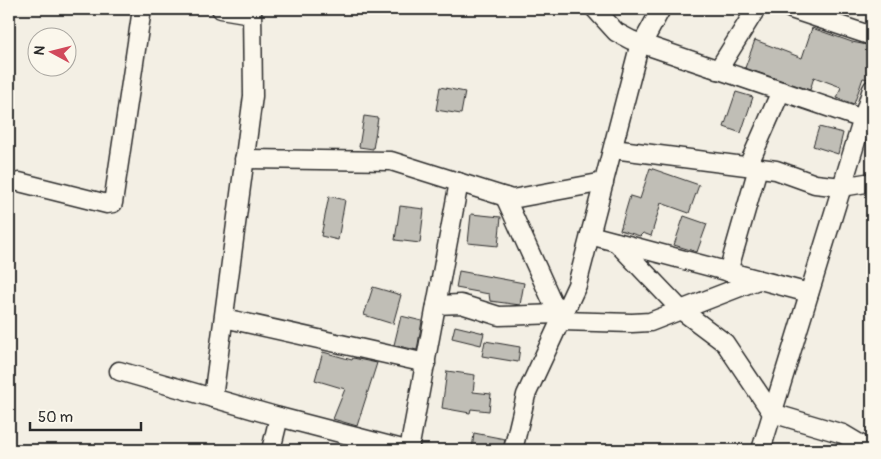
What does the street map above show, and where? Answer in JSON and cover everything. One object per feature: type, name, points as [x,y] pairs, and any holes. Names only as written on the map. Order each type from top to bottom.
[{"type":"street","points":[[18,182],[107,204],[113,203],[142,9]]},
{"type":"street","points":[[213,398],[253,96],[251,12],[221,9]]},
{"type":"street","points":[[595,9],[620,35],[641,44],[863,118]]},
{"type":"street","points":[[513,450],[526,395],[559,318],[577,285],[641,44],[661,9]]},
{"type":"street","points":[[718,70],[756,9]]},
{"type":"street","points":[[791,9],[872,36]]},
{"type":"street","points":[[761,450],[872,89]]},
{"type":"street","points":[[728,272],[753,167],[781,91]]},
{"type":"street","points":[[613,149],[781,171],[811,183],[842,187],[872,182]]},
{"type":"street","points":[[244,159],[383,160],[505,197],[521,199],[604,182]]},
{"type":"street","points":[[119,371],[279,417],[407,450],[426,363],[459,182]]},
{"type":"street","points":[[505,197],[559,318]]},
{"type":"street","points":[[590,235],[809,293]]},
{"type":"street","points":[[616,242],[681,310],[725,343],[772,413],[843,434],[870,450]]},
{"type":"street","points":[[436,305],[461,304],[499,316],[640,323],[681,310],[758,280]]},
{"type":"street","points":[[224,318],[426,363]]},
{"type":"street","points":[[270,450],[279,417]]},
{"type":"building","points":[[812,28],[852,42],[872,46],[872,70],[869,79],[863,78],[854,104],[837,98],[841,87],[814,77],[810,90],[745,68],[755,40],[802,58]]},
{"type":"building","points":[[440,87],[465,92],[461,114],[436,110]]},
{"type":"building","points":[[736,92],[753,97],[741,133],[724,127]]},
{"type":"building","points":[[364,116],[378,118],[373,149],[359,147]]},
{"type":"building","points":[[819,127],[843,133],[838,154],[813,146]]},
{"type":"building","points":[[650,168],[699,185],[689,213],[661,203],[651,236],[643,233],[640,236],[620,230],[630,196],[640,199]]},
{"type":"building","points":[[329,196],[345,200],[338,240],[321,236]]},
{"type":"building","points":[[400,206],[424,209],[420,243],[395,240]]},
{"type":"building","points":[[471,214],[501,217],[498,246],[468,243]]},
{"type":"building","points":[[684,216],[707,224],[697,252],[674,245]]},
{"type":"building","points":[[459,271],[524,283],[520,305],[490,301],[489,294],[456,288]]},
{"type":"building","points":[[373,287],[401,295],[393,324],[364,315]]},
{"type":"building","points":[[401,316],[422,321],[417,350],[394,345]]},
{"type":"building","points":[[455,326],[484,333],[481,345],[452,338]]},
{"type":"building","points":[[485,341],[520,347],[518,362],[482,356]]},
{"type":"building","points":[[323,352],[352,360],[353,358],[377,363],[357,426],[333,419],[345,389],[315,380]]},
{"type":"building","points":[[447,371],[475,375],[473,392],[491,394],[489,411],[471,409],[470,413],[442,408]]},
{"type":"building","points":[[474,433],[505,439],[503,450],[472,450]]}]
